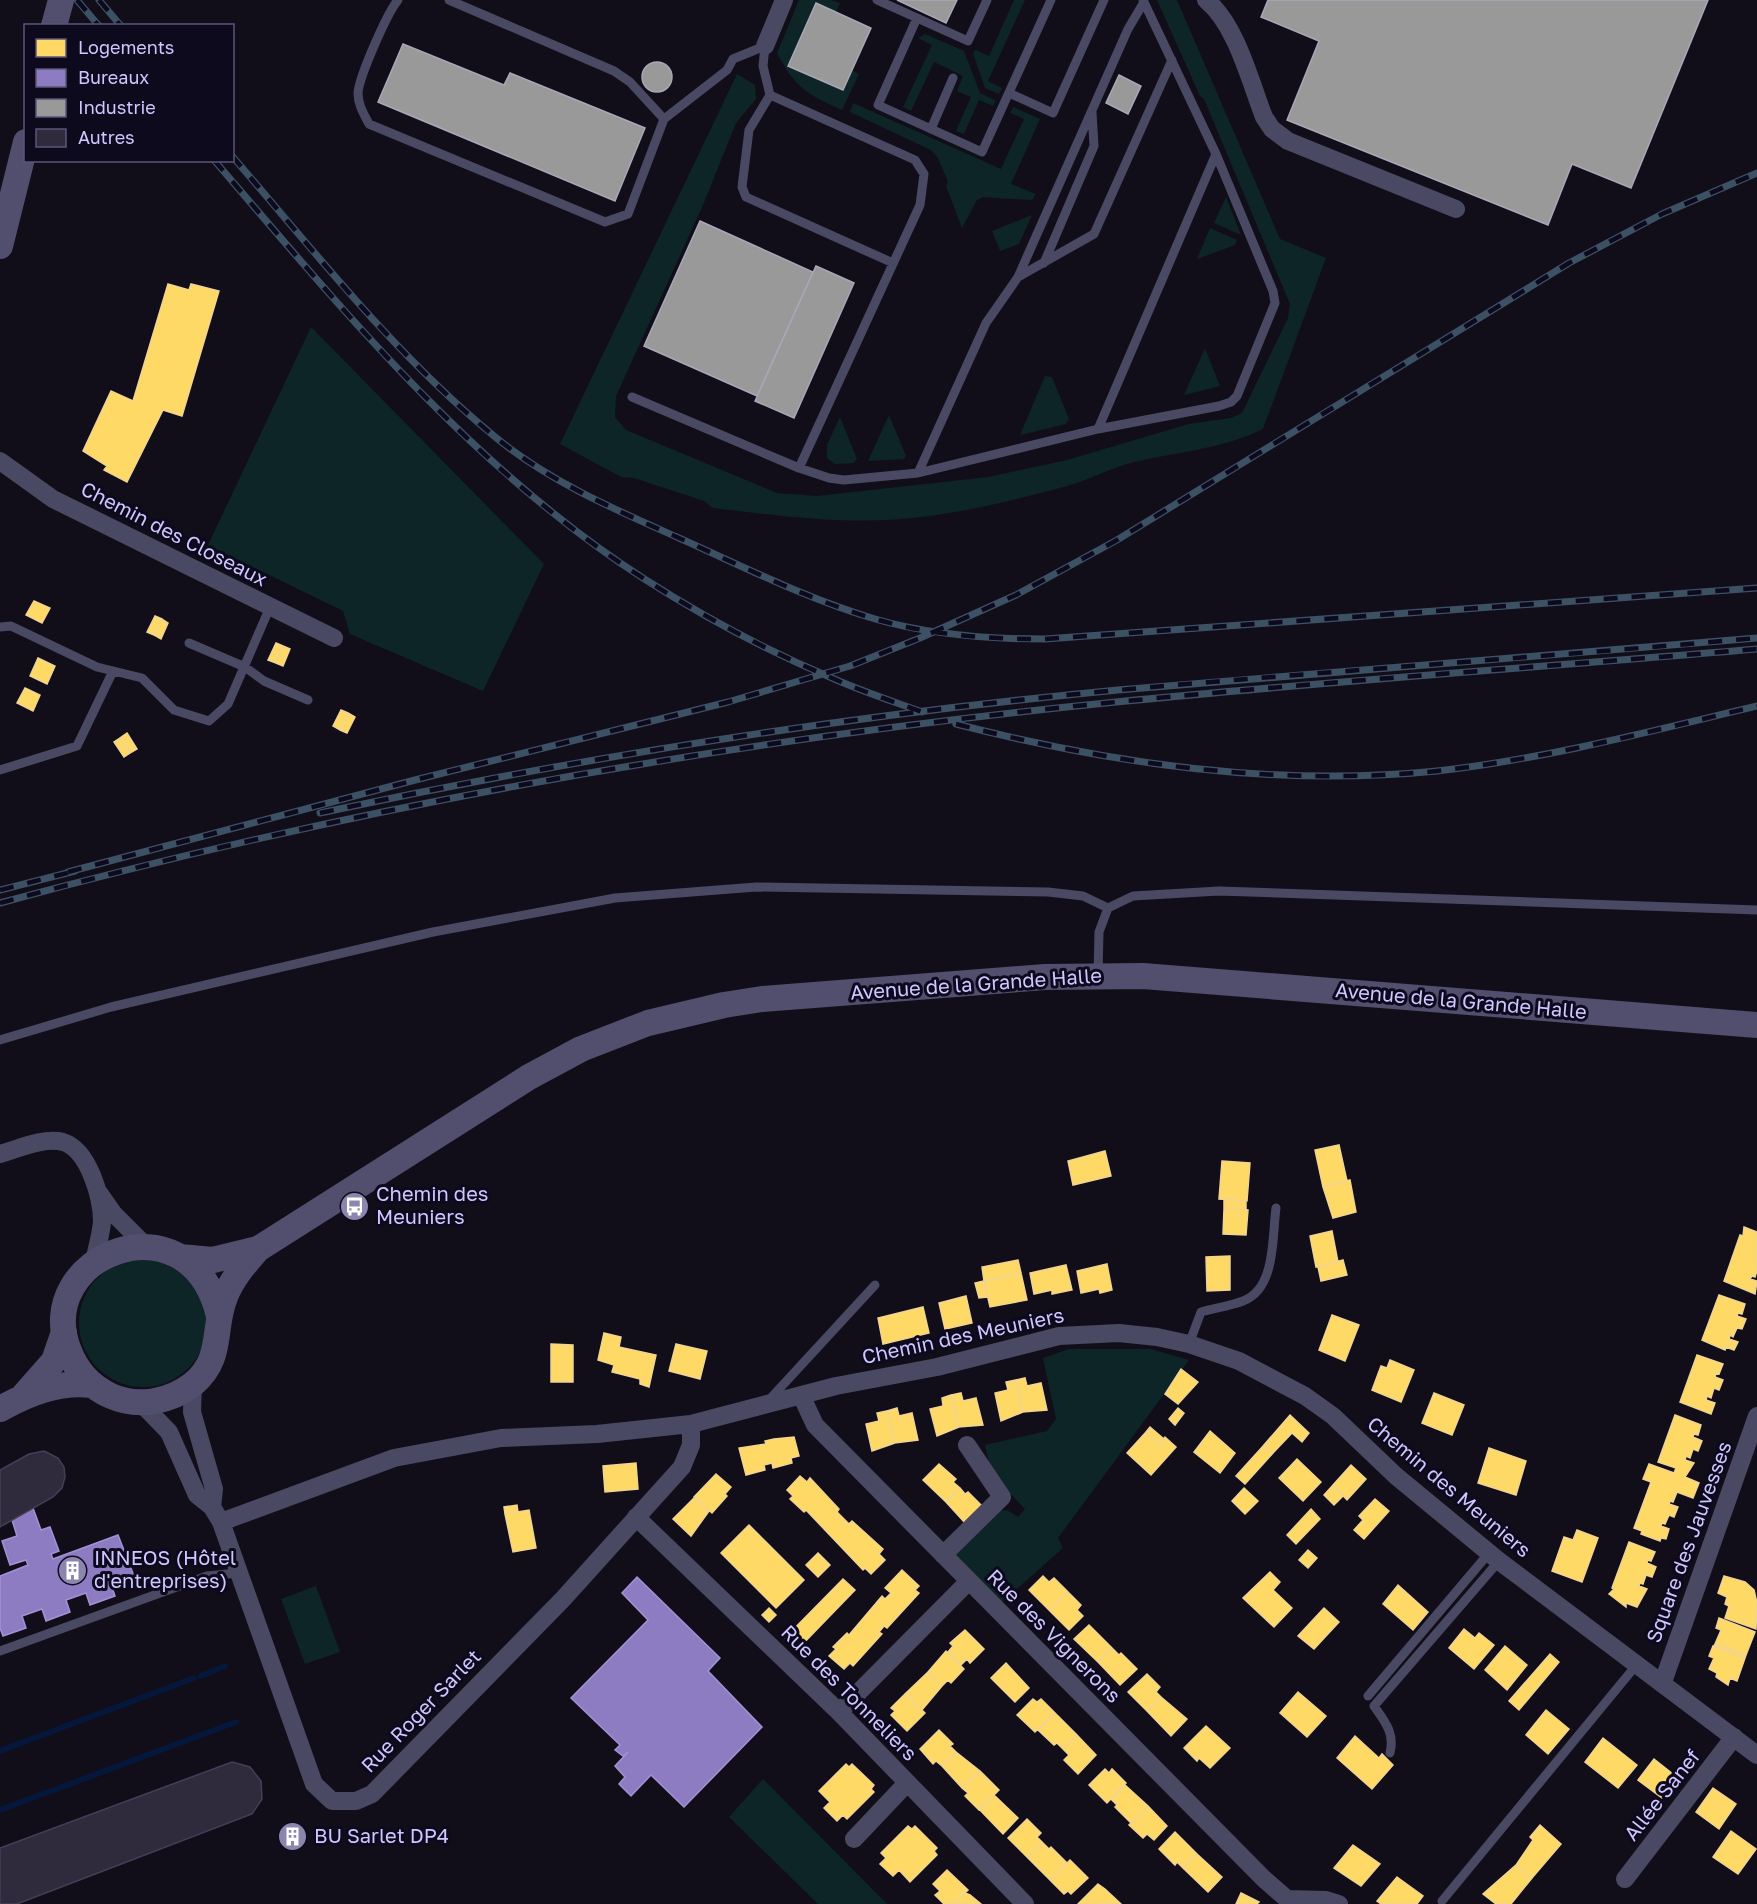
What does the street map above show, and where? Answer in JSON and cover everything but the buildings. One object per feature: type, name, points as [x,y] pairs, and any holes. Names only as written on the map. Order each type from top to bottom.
[{"type":"street","points":[[55,24],[61,0]]},
{"type":"street","points":[[765,46],[784,0]]},
{"type":"street","points":[[1206,0],[1218,9],[1231,33],[1264,117],[1272,129],[1287,141],[1456,208]]},
{"type":"street","points":[[0,246],[24,150]]},
{"type":"street","name":"Chemin des Closeaux","points":[[0,461],[35,489],[53,499],[334,638]]},
{"type":"street","name":"Avenue de la Grande Halle","points":[[219,1316],[234,1278],[258,1249],[529,1077],[581,1049],[648,1023],[724,1005],[762,999],[1098,976],[1230,981],[1757,1025]]},
{"type":"street","points":[[0,1154],[46,1142],[62,1142],[81,1155],[90,1168],[102,1221],[94,1263]]},
{"type":"street","points":[[96,1189],[113,1213],[147,1247]]},
{"type":"street","points":[[24,1395],[54,1361],[64,1332],[66,1306],[76,1282],[94,1263],[117,1251],[147,1247],[180,1257],[205,1280],[215,1298],[219,1316],[219,1335],[215,1353],[206,1369],[178,1394],[159,1401],[140,1402],[115,1398],[92,1385],[73,1361],[64,1332]]},
{"type":"street","name":"Avenue de la Grande Halle","points":[[180,1257],[213,1260],[258,1249]]},
{"type":"street","name":"Chemin des Meuniers","points":[[216,1514],[394,1458],[501,1438],[597,1434],[690,1424],[836,1386],[937,1367],[1059,1336],[1119,1333],[1189,1344],[1239,1361],[1305,1396],[1333,1416],[1396,1476],[1494,1557],[1638,1663],[1757,1755]]},
{"type":"street","points":[[193,1383],[192,1412],[214,1489],[216,1514]]},
{"type":"street","points":[[0,1409],[24,1395],[66,1384],[92,1385]]},
{"type":"street","name":"Rue des Vignerons","points":[[801,1395],[815,1425],[1285,1901]]},
{"type":"street","points":[[140,1402],[169,1432],[197,1495],[216,1514]]},
{"type":"street","name":"Square des Jauvesses","points":[[1663,1682],[1757,1416]]},
{"type":"street","name":"Rue Roger Sarlet","points":[[216,1514],[314,1784],[332,1801],[356,1801],[372,1794],[562,1599],[682,1467],[691,1445],[690,1424]]},
{"type":"street","points":[[943,1555],[1002,1497],[967,1445]]},
{"type":"street","name":"Rue des Tonneliers","points":[[636,1517],[839,1712],[1025,1904]]},
{"type":"street","points":[[839,1712],[968,1582]]},
{"type":"street","name":"Allée Sanef","points":[[1625,1879],[1734,1737]]},
{"type":"street","points":[[854,1839],[908,1783]]},
{"type":"street","points":[[1285,1901],[1326,1900],[1339,1904]]},
{"type":"lane","points":[[398,0],[361,77],[358,94],[360,108],[369,124],[605,222],[628,214],[664,119],[727,70],[733,58],[765,46],[763,66],[770,95],[749,130],[742,187],[746,197],[893,263]]},
{"type":"lane","points":[[449,0],[614,71],[630,82],[664,119]]},
{"type":"lane","points":[[878,0],[968,41],[987,0]]},
{"type":"lane","points":[[917,18],[878,105],[982,152],[1051,0]]},
{"type":"lane","points":[[1009,93],[1053,112],[1104,0]]},
{"type":"lane","points":[[632,397],[800,468],[829,478],[844,480],[918,473],[1098,429],[1231,402],[1237,396],[1275,303],[1273,291],[1216,154],[1143,1]]},
{"type":"lane","points":[[918,473],[986,323],[1018,277],[1128,29],[1143,1]]},
{"type":"lane","points":[[1018,277],[1094,234],[1172,60]]},
{"type":"lane","points":[[931,129],[953,78]]},
{"type":"lane","points":[[770,95],[920,165],[924,174],[920,205],[800,468]]},
{"type":"lane","points":[[1044,263],[1094,146],[1092,110]]},
{"type":"lane","points":[[1098,429],[1216,154]]},
{"type":"lane","points":[[0,627],[11,626],[97,667],[142,678],[174,710],[210,721],[228,704],[270,607]]},
{"type":"lane","points":[[189,642],[245,667],[264,681],[308,700]]},
{"type":"lane","points":[[0,770],[77,746],[113,671]]},
{"type":"lane","points":[[0,1040],[111,1007],[433,932],[615,898],[756,886],[1036,892],[1083,896],[1108,908]]},
{"type":"lane","points":[[1098,976],[1099,932],[1108,908],[1133,897],[1219,891],[1757,910]]},
{"type":"lane","points":[[1189,1344],[1201,1311],[1244,1301],[1263,1286],[1268,1274],[1276,1208]]},
{"type":"lane","points":[[765,1405],[875,1285]]},
{"type":"lane","points":[[1368,1696],[1494,1557]]},
{"type":"lane","points":[[1390,1753],[1393,1742],[1389,1728],[1374,1706],[1494,1557]]},
{"type":"lane","points":[[0,1651],[207,1576],[238,1573]]},
{"type":"lane","points":[[1442,1901],[1638,1663]]},
{"type":"green space","points":[[799,0],[831,0],[840,3],[836,12],[852,70],[859,74],[842,110],[803,89],[777,53]]},
{"type":"green space","points":[[1014,0],[1025,0],[988,81],[1002,88],[999,94],[985,88],[973,53],[975,50],[989,56]]},
{"type":"green space","points":[[1157,0],[1177,0],[1280,239],[1326,258],[1263,429],[1230,442],[1127,464],[1075,484],[1013,500],[939,514],[869,521],[817,519],[713,508],[704,501],[634,478],[621,477],[560,444],[737,74],[755,85],[756,99],[736,123],[703,205],[616,396],[615,417],[626,430],[777,493],[817,496],[988,477],[1067,460],[1189,424],[1231,418],[1242,413],[1288,318],[1290,304],[1204,99],[1200,96]]},
{"type":"green space","points":[[925,34],[964,51],[980,93],[996,101],[993,106],[979,100],[964,134],[956,131],[971,97],[957,91],[963,76],[934,62],[911,111],[903,107],[932,45],[918,38]]},
{"type":"green space","points":[[853,103],[1001,169],[1024,119],[1010,113],[1013,107],[1040,119],[1011,184],[1036,194],[1032,200],[983,197],[977,200],[962,228],[938,158],[931,150],[850,112]]},
{"type":"green space","points":[[1226,197],[1241,235],[1214,223]]},
{"type":"green space","points":[[1032,215],[1019,244],[1000,251],[992,231]]},
{"type":"green space","points":[[1210,228],[1237,240],[1235,245],[1197,259]]},
{"type":"green space","points":[[311,327],[544,564],[483,691],[350,634],[343,611],[208,545]]},
{"type":"green space","points":[[1205,348],[1220,386],[1184,395]]},
{"type":"green space","points":[[1045,376],[1052,377],[1069,419],[1066,424],[1020,435]]},
{"type":"green space","points":[[889,415],[906,456],[904,459],[868,461]]},
{"type":"green space","points":[[840,417],[857,459],[854,463],[835,464],[827,458],[827,445]]},
{"type":"green space","points":[[143,1259],[168,1264],[188,1278],[202,1298],[207,1323],[202,1348],[188,1368],[168,1382],[143,1387],[118,1382],[98,1368],[84,1348],[79,1323],[84,1298],[98,1278],[118,1264]]},
{"type":"green space","points":[[1069,1349],[1151,1349],[1189,1360],[1058,1538],[1063,1548],[1001,1603],[952,1558],[996,1511],[1007,1510],[1018,1517],[1025,1509],[992,1475],[985,1445],[1047,1431],[1056,1419],[1043,1358]]},
{"type":"green space","points":[[316,1586],[340,1652],[305,1664],[281,1599]]},
{"type":"green space","points":[[763,1779],[887,1904],[818,1904],[729,1817]]},
{"type":"waterway","points":[[201,1676],[225,1666]]},
{"type":"waterway","points":[[0,1751],[194,1678]]},
{"type":"waterway","points":[[0,1810],[236,1722]]},
{"type":"railway","points":[[77,0],[97,24]]},
{"type":"railway","points":[[99,0],[119,24]]},
{"type":"railway","points":[[234,158],[389,337],[458,405],[515,452],[560,481],[631,517],[800,592],[875,619],[917,629],[959,635],[1045,639],[1757,588]]},
{"type":"railway","points":[[216,162],[363,332],[415,386],[524,490],[583,537],[646,580],[737,633],[843,683],[922,712]]},
{"type":"railway","points":[[68,872],[415,780],[728,702],[850,666],[920,638],[1016,595],[1117,540],[1569,263],[1662,214],[1757,173]]},
{"type":"railway","points":[[320,813],[618,756],[918,712],[1118,690],[1757,638]]},
{"type":"railway","points":[[0,903],[137,867],[414,806],[554,779],[834,735],[975,717],[1196,694],[1757,649]]},
{"type":"railway","points":[[956,724],[1134,761],[1255,774],[1376,775],[1437,771],[1518,759],[1757,706]]},
{"type":"railway","points":[[0,890],[75,871]]},
{"type":"place","name":"Chemin des Meuniers","points":[[355,1206]]},
{"type":"place","name":"INNEOS (Hôtel d'entreprises)","points":[[73,1570]]},
{"type":"place","name":"BU Sarlet DP4","points":[[293,1836]]}]
